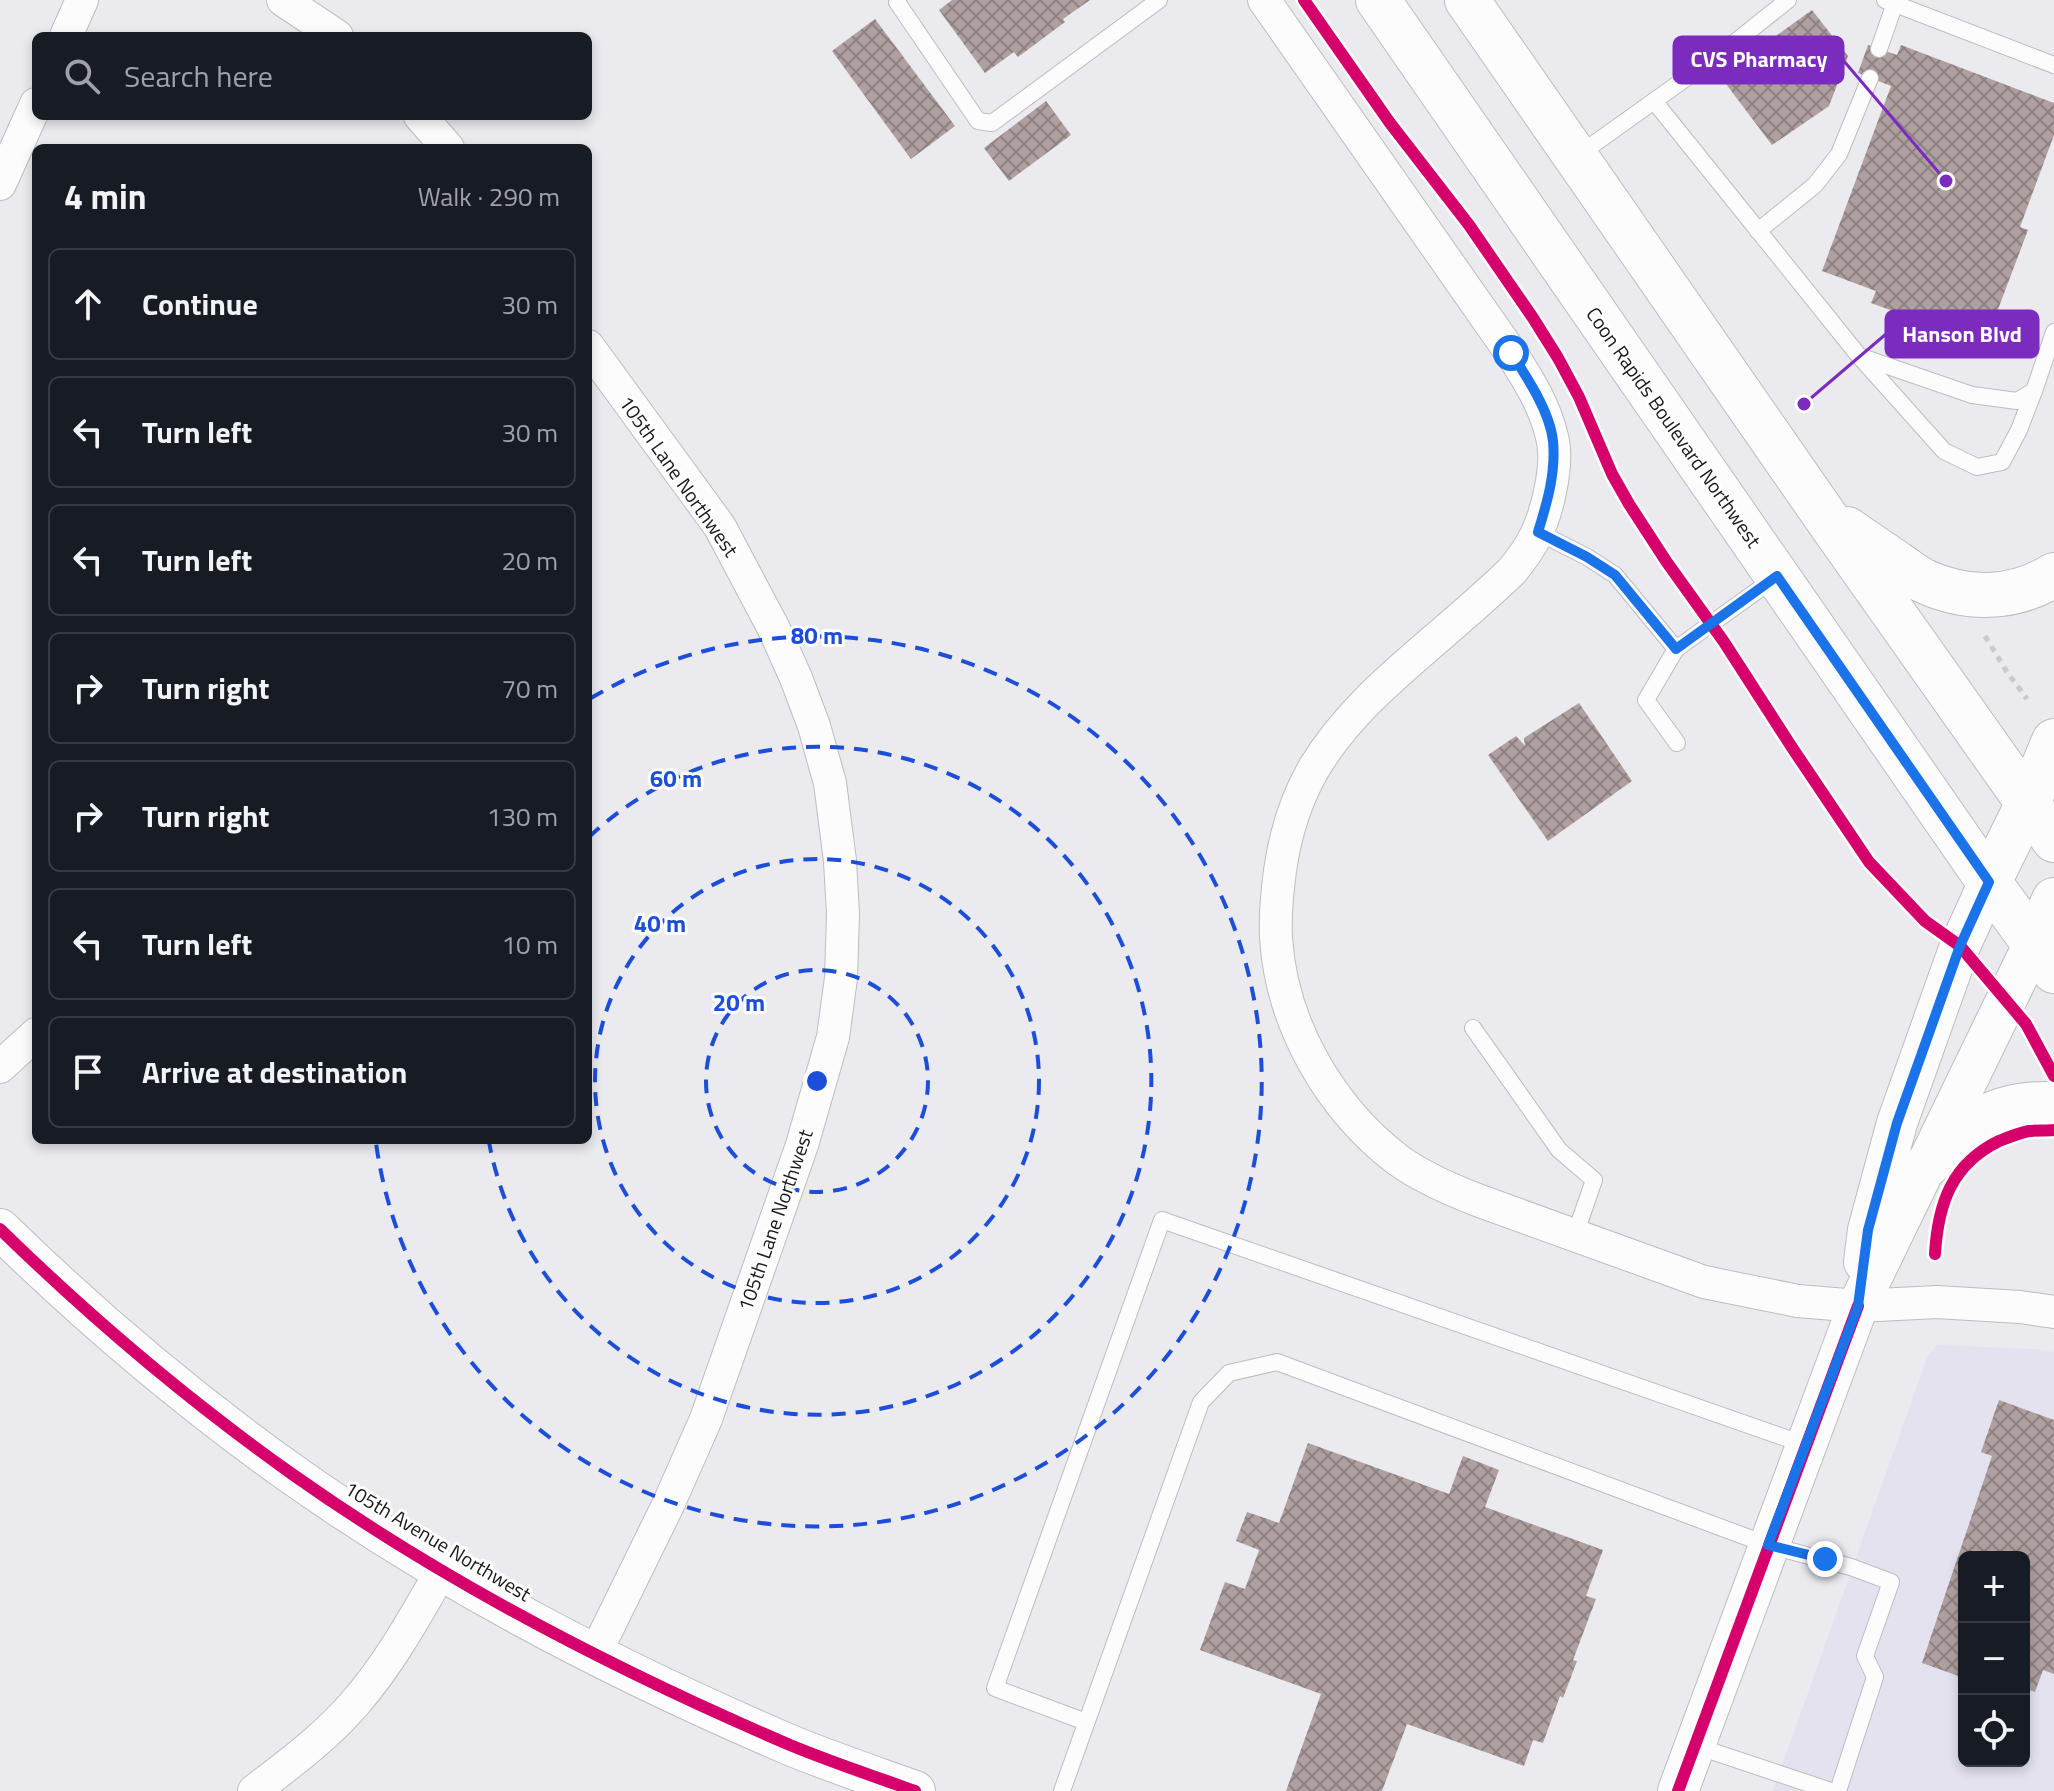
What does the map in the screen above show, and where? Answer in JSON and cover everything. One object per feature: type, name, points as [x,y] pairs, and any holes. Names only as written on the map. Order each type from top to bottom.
[{"type":"main road","name":"Coon Rapids Boulevard Northwest","points":[[1378,0],[2044,957]]},
{"type":"main road","points":[[1467,0],[2054,840]]},
{"type":"main road","points":[[1823,512],[1922,580],[1950,591],[1996,595],[2025,590],[2054,575]]},
{"type":"main road","points":[[1989,882],[2054,741]]},
{"type":"main road","points":[[2044,957],[2054,900]]},
{"type":"main road","points":[[1926,1166],[1965,1129],[1998,1111],[2032,1103],[2054,1104]]},
{"type":"street","points":[[68,32],[82,0]]},
{"type":"street","points":[[283,0],[331,32]]},
{"type":"street","points":[[1264,0],[1511,353],[1534,389],[1553,439],[1551,487],[1538,532],[1526,554],[1512,571],[1381,687],[1345,724],[1301,792],[1283,850],[1276,940],[1286,995],[1312,1059],[1336,1098],[1363,1129],[1417,1173],[1465,1195],[1714,1284],[1798,1301],[1858,1306],[1937,1302],[2054,1312]]},
{"type":"street","points":[[0,184],[32,113]]},
{"type":"street","points":[[424,120],[444,144]]},
{"type":"street","name":"105th Lane Northwest","points":[[592,351],[720,527],[796,678],[830,783],[839,848],[843,914],[841,978],[833,1037],[802,1145],[706,1419],[595,1654]]},
{"type":"street","points":[[1858,1306],[1868,1230],[1897,1123],[1960,946],[1989,882]]},
{"type":"street","points":[[1678,1791],[1858,1306],[1926,1166],[2044,957]]},
{"type":"street","points":[[0,1067],[32,1038]]},
{"type":"street","name":"105th Avenue Northwest","points":[[1,1231],[98,1320],[230,1428],[326,1497],[442,1570],[651,1682],[792,1746],[915,1791]]},
{"type":"street","points":[[254,1791],[331,1728],[356,1703],[394,1649],[442,1570]]},
{"type":"lane","points":[[898,0],[978,121],[992,123],[1159,0]]},
{"type":"lane","points":[[1576,157],[1724,51],[1788,0]]},
{"type":"lane","points":[[1879,49],[1890,2],[2054,65]]},
{"type":"lane","points":[[1758,231],[1815,185],[1839,154],[1870,78]]},
{"type":"lane","points":[[1654,101],[1859,356],[1944,451],[1977,467],[2002,462],[2019,430],[2054,332]]},
{"type":"lane","points":[[1859,356],[1972,395],[2017,401],[2034,391]]},
{"type":"lane","points":[[1538,532],[1615,575],[1676,649]]},
{"type":"lane","points":[[1677,743],[1646,700],[1676,649],[1777,576]]},
{"type":"lane","points":[[1473,1028],[1559,1150],[1594,1180],[1575,1235]]},
{"type":"lane","points":[[1086,1722],[995,1688],[1162,1220],[1806,1445]]},
{"type":"lane","points":[[1062,1791],[1201,1402],[1229,1373],[1277,1362],[1768,1545],[1851,1567],[1891,1582],[1865,1656],[1875,1677],[1838,1791]]},
{"type":"lane","points":[[1695,1745],[1831,1791]]},
{"type":"path","points":[[1978,625],[2027,699]]},
{"type":"shaded area","points":[[1938,1345],[2054,1352],[2054,1791],[1773,1791],[1928,1355]]},
{"type":"building","points":[[952,0],[1090,0],[1018,57],[1014,52],[985,73],[939,10]]},
{"type":"building","points":[[1812,10],[1848,56],[1829,106],[1772,145],[1720,76]]},
{"type":"building","points":[[875,19],[955,126],[911,159],[832,51]]},
{"type":"building","points":[[1868,45],[1897,55],[1901,45],[2054,103],[2054,135],[2020,227],[2028,230],[1997,312],[1984,330],[1961,336],[1871,303],[1876,291],[1822,271],[1891,86],[1858,73]]},
{"type":"building","points":[[1046,101],[1071,135],[1009,181],[984,148]]},
{"type":"building","points":[[1579,703],[1632,781],[1548,841],[1488,755],[1516,736],[1525,746],[1524,738]]},
{"type":"building","points":[[1999,1400],[2054,1420],[2054,1674],[2043,1670],[2035,1692],[2030,1690],[2030,1551],[1960,1551],[1992,1456],[1981,1452]]},
{"type":"building","points":[[1308,1443],[1449,1494],[1463,1456],[1499,1470],[1485,1507],[1603,1550],[1586,1596],[1596,1599],[1573,1660],[1577,1661],[1543,1743],[1533,1740],[1524,1766],[1407,1724],[1382,1791],[1286,1791],[1321,1694],[1200,1650],[1225,1582],[1245,1589],[1259,1550],[1236,1541],[1247,1512],[1279,1523]]},
{"type":"building","points":[[1958,1557],[1958,1676],[1922,1663]]},
{"type":"cycle path","points":[[1304,0],[1390,123],[1469,225],[1533,318],[1579,397],[1612,474],[1629,504],[1869,862],[1925,921],[1960,946],[2026,1024],[2054,1076]]},
{"type":"cycle path","points":[[1935,1254],[1944,1202],[1950,1187],[1970,1161],[1999,1141],[2029,1131],[2054,1130]]},
{"type":"cycle path","points":[[0,1229],[105,1326],[215,1417],[292,1474],[410,1552],[534,1623],[661,1687],[790,1745],[915,1791]]},
{"type":"cycle path","points":[[1678,1791],[1858,1306]]},
{"type":"place","name":"CVS Pharmacy","points":[[1946,181]]},
{"type":"place","name":"Hanson Blvd","points":[[1804,404]]},
{"type":"route","points":[[1511,353],[1534,389],[1553,439],[1551,487],[1538,532],[1615,575],[1676,649],[1777,576],[1989,882],[1960,946],[1897,1123],[1868,1230],[1858,1306],[1768,1545],[1825,1559]]}]
